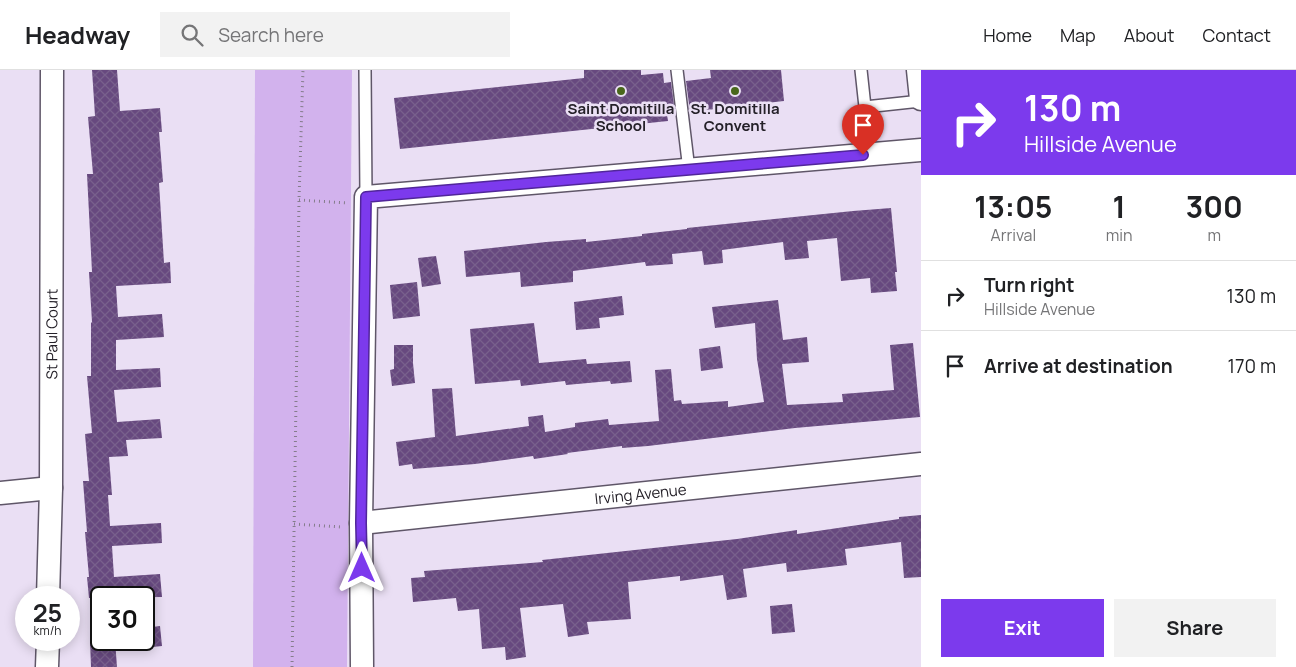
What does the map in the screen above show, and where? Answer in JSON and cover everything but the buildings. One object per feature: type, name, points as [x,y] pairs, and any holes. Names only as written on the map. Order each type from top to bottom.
[{"type":"street","name":"St Paul Court","points":[[48,586],[52,70]]},
{"type":"street","points":[[918,70],[921,100]]},
{"type":"street","points":[[362,667],[362,526],[367,201],[921,150]]},
{"type":"street","name":"Irving Avenue","points":[[362,526],[921,464]]},
{"type":"street","points":[[0,493],[50,488]]},
{"type":"street","points":[[47,667],[48,651]]},
{"type":"lane","points":[[364,70],[367,201]]},
{"type":"lane","points":[[677,70],[689,170]]},
{"type":"lane","points":[[861,70],[865,107],[921,100]]},
{"type":"path","points":[[292,667],[299,200],[303,70]]},
{"type":"path","points":[[299,200],[367,201]]},
{"type":"path","points":[[294,524],[362,526]]},
{"type":"shaded area","points":[[255,70],[352,70],[347,667],[253,667]]},
{"type":"place","name":"Saint Domitilla School","points":[[621,91]]},
{"type":"place","name":"St. Domitilla Convent","points":[[735,91]]},
{"type":"route","points":[[362,568],[366,197],[863,155]]}]
